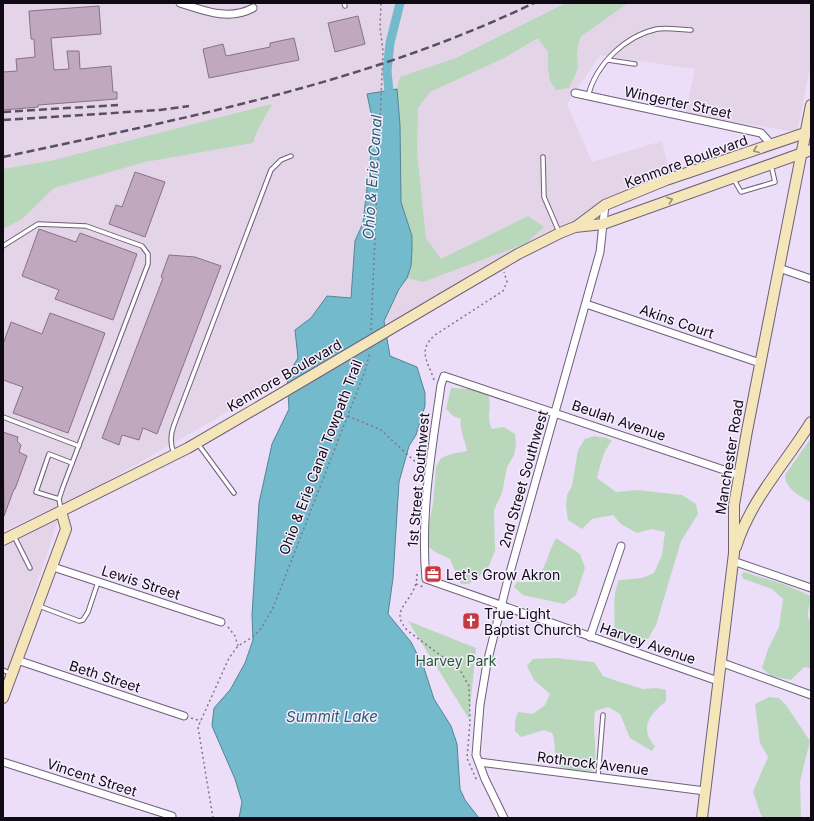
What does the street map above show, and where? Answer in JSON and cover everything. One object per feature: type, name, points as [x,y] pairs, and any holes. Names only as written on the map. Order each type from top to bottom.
[{"type":"main road","name":"Manchester Road","points":[[702,818],[734,557],[733,512],[779,268],[807,152],[811,105]]},
{"type":"main road","name":"Kenmore Boulevard","points":[[3,540],[197,443],[502,264],[560,233],[575,227],[605,205],[666,180],[808,132]]},
{"type":"main road","name":"Kenmore Boulevard","points":[[575,227],[604,224],[732,177],[807,152]]},
{"type":"main road","points":[[734,557],[744,524],[755,504],[810,423]]},
{"type":"main road","points":[[3,698],[8,672],[17,660],[66,529],[61,511]]},
{"type":"street","points":[[180,3],[226,15],[239,14],[253,6]]},
{"type":"street","name":"Wingerter Street","points":[[575,93],[761,133],[771,144]]},
{"type":"street","name":"2nd Street Southwest","points":[[504,818],[476,753],[480,705],[487,663],[501,605],[600,252],[605,205]]},
{"type":"street","points":[[779,268],[811,279]]},
{"type":"street","name":"Akins Court","points":[[586,304],[760,363]]},
{"type":"street","name":"Beulah Avenue","points":[[444,376],[739,475]]},
{"type":"street","name":"1st Street Southwest","points":[[434,581],[426,579],[424,551],[425,513],[441,385],[444,376]]},
{"type":"street","points":[[590,637],[621,546]]},
{"type":"street","points":[[734,557],[811,588]]},
{"type":"street","name":"Lewis Street","points":[[53,567],[221,622]]},
{"type":"street","name":"Harvey Avenue","points":[[434,581],[718,681]]},
{"type":"street","name":"Beth Street","points":[[17,660],[184,716]]},
{"type":"street","points":[[720,662],[811,694]]},
{"type":"street","name":"Vincent Street","points":[[3,762],[172,816]]},
{"type":"street","name":"Rothrock Avenue","points":[[479,762],[705,791]]},
{"type":"lane","points":[[588,96],[591,83],[620,46],[640,35],[659,29],[691,30]]},
{"type":"lane","points":[[608,60],[635,64]]},
{"type":"lane","points":[[174,455],[171,446],[171,433],[256,208],[271,170],[281,160],[291,156]]},
{"type":"lane","points":[[543,157],[544,198],[560,233]]},
{"type":"lane","points":[[732,177],[740,192],[775,182],[770,164]]},
{"type":"lane","points":[[3,246],[38,224],[79,225],[86,226],[142,246],[148,254],[148,264],[59,499],[61,511]]},
{"type":"lane","points":[[3,417],[79,446]]},
{"type":"lane","points":[[197,443],[234,493]]},
{"type":"lane","points":[[59,499],[36,492],[49,454],[72,463]]},
{"type":"lane","points":[[13,535],[30,568]]},
{"type":"lane","points":[[38,606],[79,621],[83,620],[88,612],[98,582]]},
{"type":"lane","points":[[598,777],[603,715]]},
{"type":"path","points":[[371,331],[383,51],[380,27],[381,3]]},
{"type":"path","points":[[434,379],[424,358],[424,352],[430,341],[435,335],[503,291],[507,282],[502,264]]},
{"type":"path","name":"Ohio & Erie Canal Towpath Trail","points":[[213,818],[204,755],[198,733],[201,721],[224,667],[238,646],[246,642],[260,630],[271,612],[365,371],[370,348]]},
{"type":"path","points":[[348,416],[381,430],[424,470]]},
{"type":"path","points":[[414,589],[399,616],[402,624],[443,658]]},
{"type":"path","points":[[221,622],[232,631],[238,646]]},
{"type":"path","points":[[184,716],[201,721]]},
{"type":"shaded area","points":[[3,3],[811,3],[811,63],[797,132],[685,114],[695,69],[600,55],[567,104],[592,162],[662,141],[670,174],[323,357],[100,485],[3,532]]},
{"type":"shaded area","points":[[59,517],[3,686],[3,545]]},
{"type":"green space","points":[[566,3],[628,3],[580,37],[577,53],[578,68],[569,88],[556,90],[550,81],[548,52],[538,38],[504,58],[430,92],[418,108],[417,152],[426,238],[441,259],[528,216],[544,227],[527,243],[423,282],[407,278],[411,266],[412,236],[401,202],[400,125],[397,89],[400,77],[456,58]]},
{"type":"green space","points":[[272,104],[254,138],[253,143],[145,162],[54,188],[22,219],[3,229],[3,169],[50,161]]},
{"type":"green space","points":[[451,388],[470,389],[488,395],[490,404],[489,420],[492,429],[504,427],[515,434],[516,445],[514,455],[507,467],[502,493],[494,510],[495,551],[488,568],[468,584],[461,584],[450,559],[435,552],[429,547],[428,528],[433,504],[436,467],[441,458],[451,454],[467,451],[461,431],[461,419],[453,416],[446,409]]},
{"type":"green space","points":[[594,436],[607,438],[612,441],[604,453],[597,478],[616,492],[637,490],[682,495],[696,504],[698,514],[681,541],[656,625],[648,639],[623,641],[614,633],[615,593],[619,580],[642,578],[654,573],[662,555],[665,532],[651,529],[637,533],[621,524],[613,515],[592,519],[582,529],[568,520],[566,507],[567,495],[572,486],[578,450],[585,439]]},
{"type":"green space","points":[[811,438],[811,502],[798,495],[790,488],[785,475]]},
{"type":"green space","points":[[556,538],[580,554],[585,568],[576,595],[564,604],[523,595],[514,587],[517,582],[535,582],[542,572]]},
{"type":"green space","points":[[744,572],[786,585],[811,596],[808,616],[811,622],[811,668],[804,667],[791,680],[771,676],[762,668],[768,649],[779,627],[783,599],[772,589],[744,579],[741,575]]},
{"type":"green space","name":"Harvey Park","points":[[408,621],[476,648],[469,719]]},
{"type":"green space","points":[[555,658],[594,662],[603,676],[643,689],[657,688],[666,690],[666,701],[648,721],[647,733],[655,746],[652,751],[630,738],[620,714],[608,707],[595,711],[594,771],[570,770],[556,765],[554,738],[552,733],[544,730],[521,737],[515,731],[515,721],[518,712],[533,714],[545,705],[550,694],[534,680],[527,666],[533,659]]},
{"type":"green space","points":[[769,697],[779,698],[786,705],[810,741],[800,781],[801,818],[764,818],[761,815],[753,792],[768,757],[760,743],[755,704]]},
{"type":"water","name":"Summit Lake","points":[[397,89],[400,125],[401,202],[412,236],[412,250],[411,266],[407,278],[399,289],[384,321],[390,356],[417,367],[425,393],[425,406],[416,435],[409,446],[399,482],[393,578],[388,614],[411,642],[424,668],[434,699],[451,726],[457,744],[460,789],[465,800],[479,818],[239,818],[242,802],[235,779],[212,726],[214,708],[230,690],[245,663],[253,640],[252,615],[259,503],[272,444],[289,409],[287,376],[298,358],[295,330],[311,318],[327,296],[351,298],[355,241],[363,223],[374,127],[367,94]]},
{"type":"building","points":[[99,6],[101,34],[51,38],[54,70],[69,69],[67,51],[79,51],[80,69],[111,66],[113,92],[117,92],[117,99],[38,105],[38,107],[3,110],[3,72],[17,71],[16,59],[35,57],[34,39],[31,39],[29,11]]},
{"type":"building","points":[[358,16],[365,44],[335,52],[328,23]]},
{"type":"building","points":[[294,38],[299,60],[209,78],[203,49],[223,44],[226,56],[270,47],[270,43]]},
{"type":"building","points":[[135,172],[165,182],[145,237],[109,224],[116,205],[122,207]]},
{"type":"building","points":[[39,229],[76,242],[80,233],[137,254],[113,320],[55,299],[59,290],[22,276]]},
{"type":"building","points":[[169,255],[195,257],[221,266],[157,434],[143,428],[139,440],[122,435],[119,445],[102,438],[163,278],[161,277]]},
{"type":"building","points":[[50,313],[105,333],[68,433],[13,413],[23,387],[3,380],[3,344],[11,322],[42,334]]},
{"type":"building","points":[[3,432],[18,437],[17,441],[21,445],[19,452],[27,456],[4,516]]},
{"type":"waterway","name":"Ohio & Erie Canal","points":[[390,102],[387,71],[390,43],[400,3]]},
{"type":"railway","points":[[3,157],[139,128],[273,96],[340,77],[405,56],[470,31],[534,3]]},
{"type":"railway","points":[[3,112],[118,105]]},
{"type":"railway","points":[[3,120],[160,110],[189,106]]},
{"type":"place","name":"Let's Grow Akron","points":[[433,574]]},
{"type":"place","name":"True Light Baptist Church","points":[[471,621]]}]
